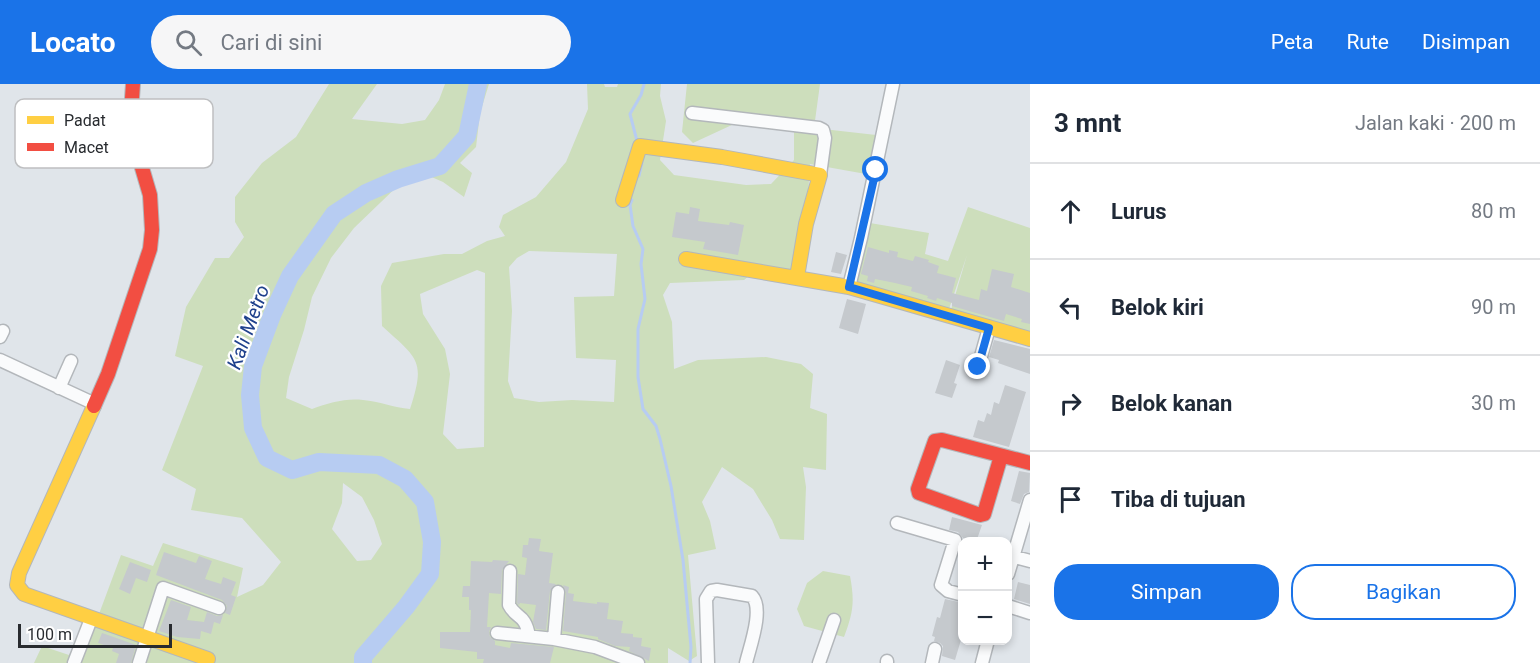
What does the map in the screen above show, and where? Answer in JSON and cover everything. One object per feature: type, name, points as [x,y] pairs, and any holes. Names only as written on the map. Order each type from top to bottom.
[{"type":"street","points":[[132,99],[133,84]]},
{"type":"street","points":[[849,287],[894,84]]},
{"type":"street","points":[[692,113],[823,130],[825,138],[820,175],[806,224],[797,277]]},
{"type":"street","points":[[622,200],[640,146],[722,157],[820,175]]},
{"type":"street","points":[[141,168],[150,195],[153,230],[150,249],[108,374],[17,582],[18,589],[24,594],[208,659]]},
{"type":"street","points":[[686,259],[849,287],[1030,339]]},
{"type":"street","points":[[978,367],[989,328]]},
{"type":"street","points":[[0,360],[95,404]]},
{"type":"street","points":[[59,388],[70,361]]},
{"type":"street","points":[[1002,456],[984,514],[932,500],[919,493],[918,489],[935,441],[938,440],[1002,456],[1030,463]]},
{"type":"street","points":[[1012,550],[1030,500]]},
{"type":"street","points":[[897,523],[958,541]]},
{"type":"street","points":[[1017,538],[1030,543]]},
{"type":"street","points":[[958,543],[941,585],[948,591],[958,594]]},
{"type":"street","points":[[1012,556],[1030,561]]},
{"type":"street","points":[[510,571],[510,609],[523,618],[529,636]]},
{"type":"street","points":[[139,663],[163,588],[219,608]]},
{"type":"street","points":[[708,663],[706,599],[711,591],[717,590],[752,596],[756,600],[758,614],[746,663]]},
{"type":"street","points":[[554,639],[558,592]]},
{"type":"street","points":[[1012,607],[1030,613]]},
{"type":"street","points":[[74,663],[92,619]]},
{"type":"street","points":[[819,663],[834,620]]},
{"type":"street","points":[[497,633],[554,639],[595,647],[638,663]]},
{"type":"street","points":[[982,663],[987,645]]},
{"type":"street","points":[[932,663],[935,649]]},
{"type":"green space","points":[[329,84],[377,84],[352,119],[402,124],[425,120],[439,100],[445,84],[489,84],[480,113],[476,147],[460,163],[472,173],[464,197],[443,182],[427,175],[407,177],[354,228],[331,258],[312,297],[289,377],[286,398],[312,409],[337,402],[356,400],[410,409],[417,380],[416,361],[404,346],[382,326],[381,286],[392,263],[444,254],[462,254],[487,241],[505,236],[499,227],[503,215],[536,197],[566,162],[588,109],[587,84],[617,87],[618,84],[661,84],[660,96],[666,121],[660,160],[674,175],[746,185],[771,184],[794,160],[794,126],[734,124],[693,143],[682,132],[687,84],[820,84],[814,128],[885,136],[877,176],[810,164],[808,196],[792,280],[755,271],[744,280],[670,283],[663,295],[672,322],[674,369],[698,360],[766,357],[801,364],[813,374],[810,408],[827,414],[826,470],[803,467],[806,487],[804,540],[780,539],[772,520],[753,489],[722,467],[702,502],[710,521],[716,549],[688,555],[697,656],[689,661],[668,648],[668,663],[34,663],[42,646],[69,655],[78,639],[96,622],[121,555],[153,566],[163,543],[243,568],[237,597],[263,585],[281,562],[242,518],[191,510],[196,489],[162,470],[203,366],[175,356],[186,307],[215,258],[229,258],[244,237],[235,222],[235,197],[262,163],[296,137]],"holes":[[[529,251],[617,254],[614,296],[574,297],[576,358],[616,360],[614,402],[572,400],[539,402],[514,398],[508,381],[512,311],[509,267],[517,258]],[[477,270],[485,273],[484,447],[457,449],[443,434],[450,374],[445,349],[423,314],[420,294]],[[343,483],[362,497],[374,520],[382,544],[371,560],[357,561],[332,529],[342,503]]]},
{"type":"green space","points":[[968,207],[1030,228],[1030,337],[948,320],[967,255],[946,318],[849,292],[864,222],[929,233],[925,254],[948,261]]},
{"type":"green space","points":[[823,571],[850,576],[852,607],[844,637],[804,626],[797,609],[807,583]]},
{"type":"building","points":[[690,207],[700,209],[698,221],[744,225],[738,255],[703,249],[705,242],[672,237],[676,212],[689,214]]},
{"type":"building","points":[[868,247],[889,253],[889,250],[898,252],[897,257],[913,261],[915,256],[929,260],[928,262],[939,266],[937,273],[956,278],[952,293],[979,300],[981,289],[987,291],[992,269],[1014,274],[1011,287],[1030,293],[1030,324],[1006,314],[1004,321],[952,306],[952,303],[937,298],[936,301],[911,291],[912,287],[875,279],[874,283],[867,281],[868,276],[861,274]]},
{"type":"building","points":[[836,252],[847,255],[841,274],[831,272]]},
{"type":"building","points":[[847,299],[866,304],[858,334],[839,328]]},
{"type":"building","points":[[994,340],[1030,349],[1030,374],[998,363],[999,360],[989,357]]},
{"type":"building","points":[[946,360],[960,365],[952,398],[935,393]]},
{"type":"building","points":[[1005,385],[1026,392],[1009,447],[973,437],[978,420],[984,422],[987,413],[991,415],[994,402],[999,404]]},
{"type":"building","points":[[1019,471],[1030,473],[1029,492],[1024,494],[1020,504],[1011,501]]},
{"type":"building","points":[[952,517],[982,525],[978,537],[962,537],[958,532],[949,530]]},
{"type":"building","points":[[529,538],[541,539],[539,551],[553,553],[549,583],[556,584],[550,591],[546,630],[536,629],[533,622],[536,605],[517,603],[518,574],[525,575],[527,558],[522,557],[523,545],[528,545]]},
{"type":"building","points":[[164,552],[196,563],[199,556],[212,561],[205,579],[221,584],[223,577],[236,582],[231,595],[236,597],[230,615],[225,613],[227,606],[222,600],[156,575]]},
{"type":"building","points":[[493,560],[509,561],[502,570],[501,594],[489,593],[487,627],[491,627],[490,637],[495,641],[495,645],[510,648],[511,643],[554,647],[550,663],[483,663],[484,659],[477,659],[477,652],[440,648],[440,632],[470,632],[469,597],[462,597],[463,586],[470,586],[471,561],[492,562]]},
{"type":"building","points":[[130,562],[151,570],[147,582],[136,578],[130,594],[119,589]]},
{"type":"building","points":[[1018,582],[1030,585],[1030,604],[1014,599]]},
{"type":"building","points":[[563,585],[569,587],[568,593],[574,594],[573,601],[609,603],[607,619],[623,621],[621,633],[633,634],[633,637],[642,638],[641,646],[651,648],[649,661],[629,651],[630,647],[615,646],[598,637],[563,631],[566,593]]},
{"type":"building","points":[[945,599],[958,602],[959,645],[955,660],[942,656],[943,646],[934,641],[935,637],[932,636],[937,617],[940,618]]},
{"type":"building","points":[[171,600],[191,607],[187,620],[204,622],[207,612],[217,616],[223,615],[220,624],[214,622],[211,634],[201,631],[200,639],[177,637],[159,631]]},
{"type":"building","points":[[102,633],[136,645],[131,663],[116,663],[119,654],[112,651],[113,648],[98,643]]},
{"type":"waterway","name":"Kali Metro","points":[[363,663],[363,657],[406,607],[430,574],[432,542],[425,502],[405,479],[379,465],[319,462],[292,470],[267,458],[253,428],[250,395],[253,366],[272,315],[290,276],[334,214],[366,193],[398,179],[440,166],[467,136],[478,84]]},
{"type":"waterway","points":[[637,141],[630,114],[641,95],[644,84]]},
{"type":"waterway","points":[[639,176],[642,163]]},
{"type":"waterway","points":[[632,200],[630,205],[633,226],[643,249],[641,264],[645,299],[638,329],[638,377],[643,409],[656,426],[671,486],[683,560],[691,647],[690,663]]},
{"type":"traffic: slow","points":[[623,200],[640,146],[722,157],[820,175],[806,224],[797,277]]},
{"type":"traffic: slow","points":[[686,259],[849,287],[1030,339]]},
{"type":"traffic: slow","points":[[94,406],[19,573],[17,585],[24,594],[208,659]]},
{"type":"traffic: jam","points":[[132,99],[133,84]]},
{"type":"traffic: jam","points":[[94,406],[108,374],[150,249],[152,230],[150,195],[142,168]]},
{"type":"traffic: jam","points":[[1001,456],[984,514],[980,515],[919,493],[918,489],[935,441],[942,440],[1030,463]]},
{"type":"route","points":[[876,170],[849,287],[989,328],[978,367]]}]
